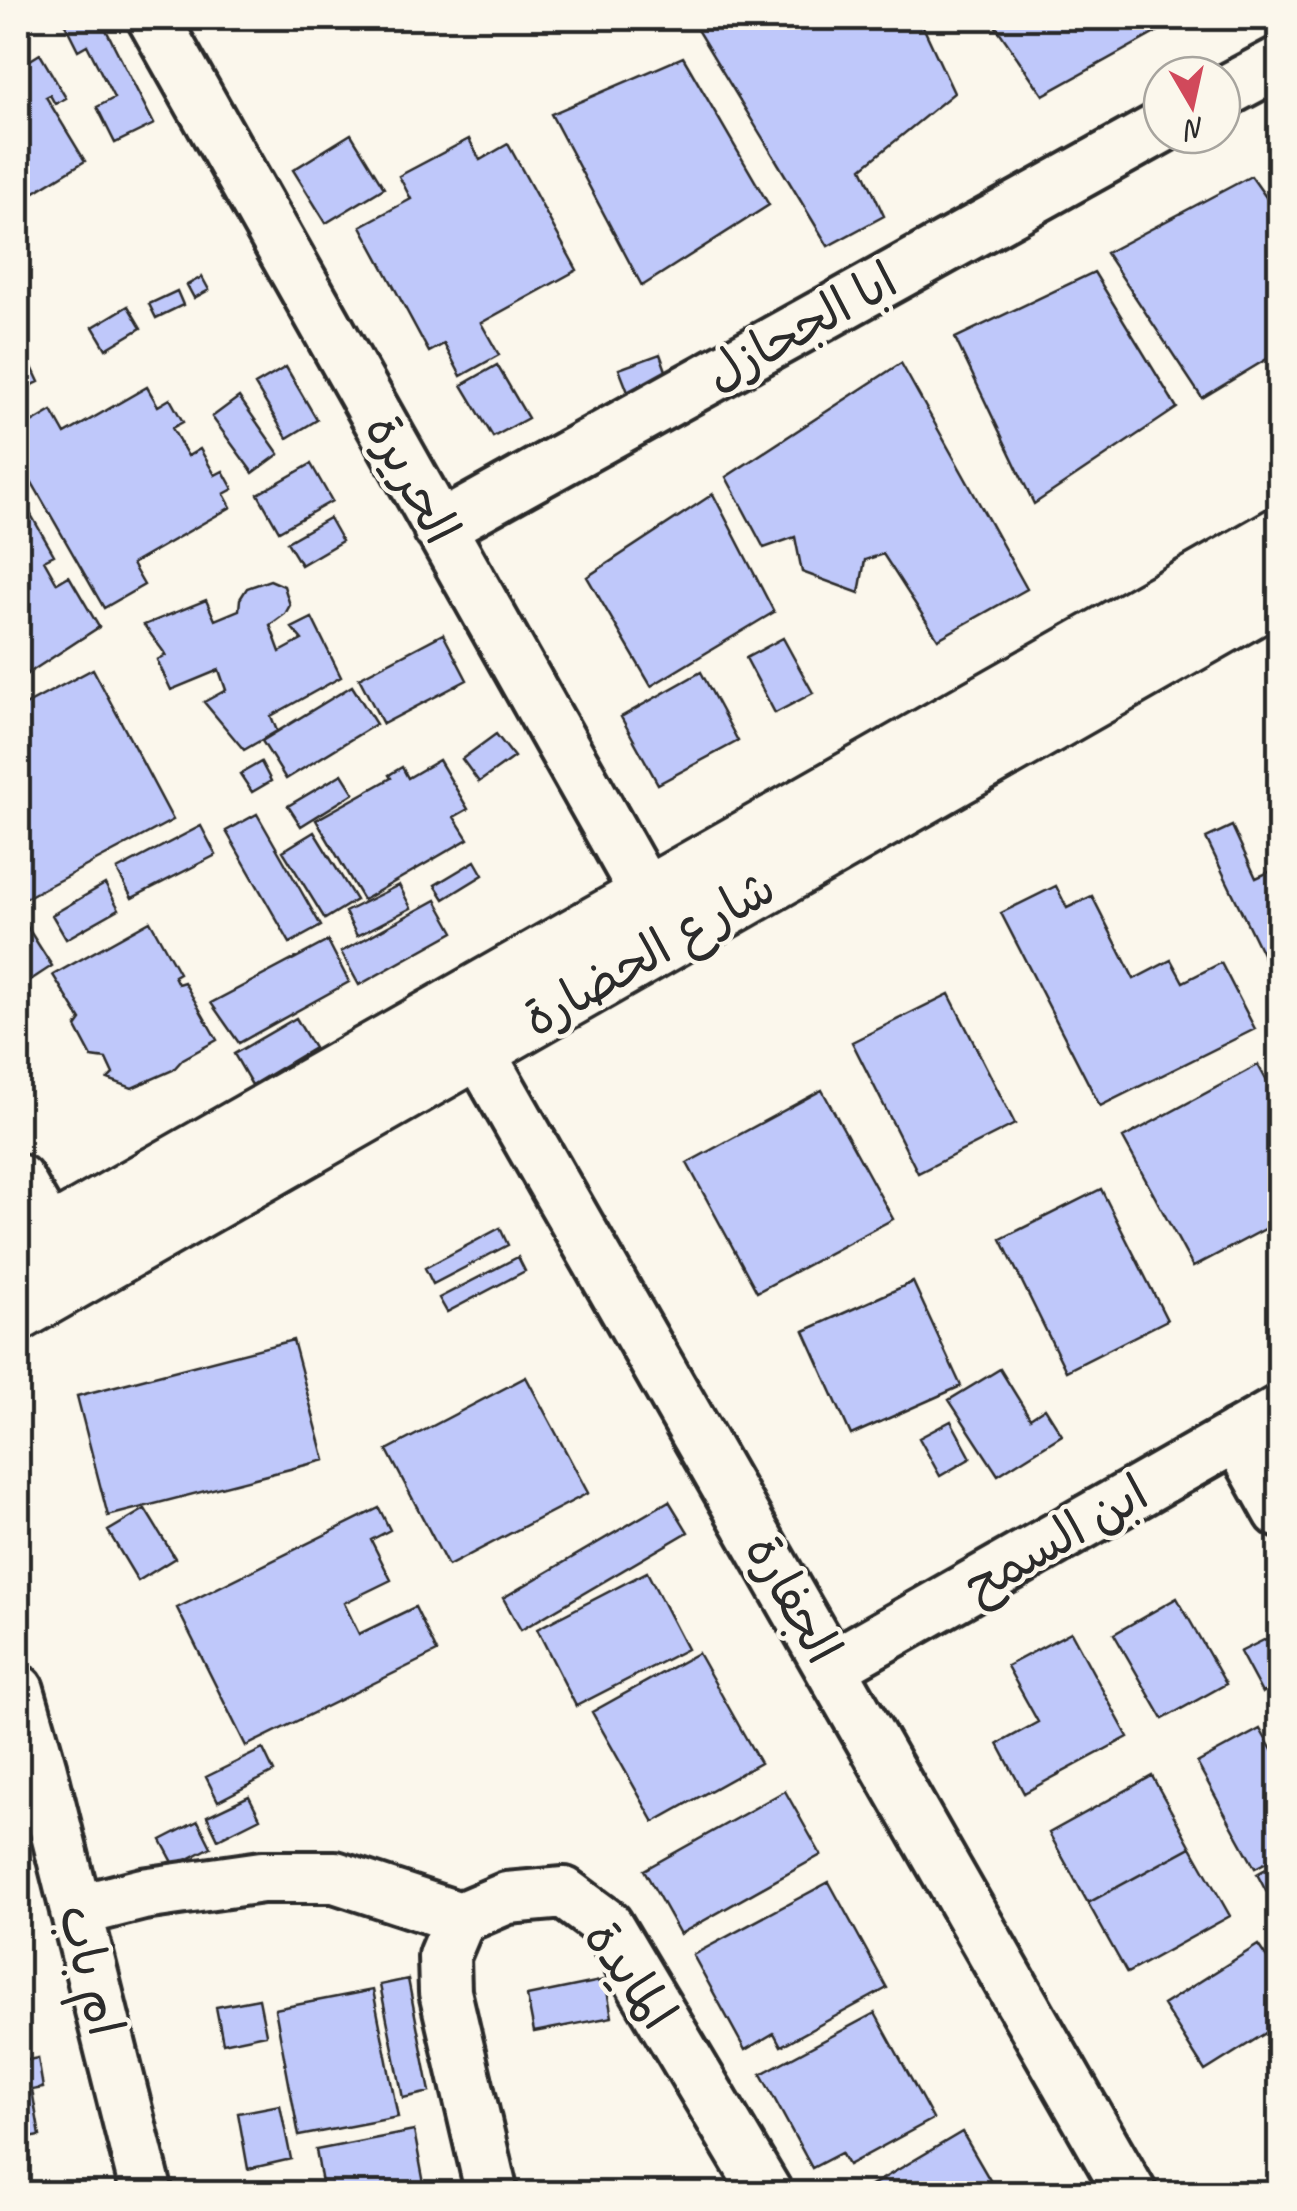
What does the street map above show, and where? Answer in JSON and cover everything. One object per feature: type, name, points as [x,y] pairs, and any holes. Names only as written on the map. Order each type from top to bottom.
[{"type":"street","name":"الحريرة","points":[[153,18],[659,917]]},
{"type":"street","points":[[1242,83],[1280,62]]},
{"type":"street","name":"ابا الجحازل","points":[[439,528],[1142,138]]},
{"type":"street","name":"شارع الحضارة","points":[[18,1313],[47,1256],[465,1028],[659,917],[1280,535]]},
{"type":"street","name":"شارع الحضارة","points":[[659,917],[1280,593]]},
{"type":"street","name":"الجفارة","points":[[465,1028],[1132,2194]]},
{"type":"street","points":[[18,1180],[47,1256]]},
{"type":"street","points":[[1258,1423],[1280,1512]]},
{"type":"street","name":"ابن السمح","points":[[832,1666],[1258,1423]]},
{"type":"street","name":"ام باب","points":[[18,1690],[29,1776],[76,1910],[147,2194]]},
{"type":"street","points":[[76,1910],[143,1894],[262,1877],[335,1877],[460,1918],[444,1956],[446,1992],[492,2194]]},
{"type":"street","name":"المايدة","points":[[460,1918],[507,1898],[564,1893],[608,1925],[768,2194]]},
{"type":"building","points":[[62,18],[100,18],[154,124],[115,143],[97,107],[114,98],[87,45],[78,50]]},
{"type":"building","points":[[690,18],[919,18],[954,93],[862,168],[884,216],[828,246]]},
{"type":"building","points":[[990,18],[1182,18],[1043,95]]},
{"type":"building","points":[[18,46],[27,62],[40,54],[66,98],[55,104],[50,95],[46,97],[85,161],[18,202]]},
{"type":"building","points":[[683,57],[769,205],[642,286],[551,114]]},
{"type":"building","points":[[351,134],[384,188],[326,223],[293,170]]},
{"type":"building","points":[[469,139],[480,160],[508,144],[577,270],[481,323],[499,355],[461,376],[444,344],[429,352],[361,226],[411,199],[399,176]]},
{"type":"building","points":[[1251,176],[1280,217],[1280,351],[1202,398],[1106,253]]},
{"type":"building","points":[[1094,272],[1177,408],[1034,504],[955,338]]},
{"type":"building","points":[[202,277],[209,290],[194,298],[187,285]]},
{"type":"building","points":[[177,291],[183,305],[156,318],[149,304]]},
{"type":"building","points":[[128,306],[141,328],[106,349],[93,327]]},
{"type":"building","points":[[25,352],[39,382],[18,392],[18,355]]},
{"type":"building","points":[[660,354],[673,390],[633,405],[619,369]]},
{"type":"building","points":[[901,363],[1027,589],[938,639],[883,554],[865,560],[859,593],[802,572],[795,537],[764,548],[726,477]]},
{"type":"building","points":[[497,365],[528,418],[493,437],[462,385]]},
{"type":"building","points":[[286,367],[317,420],[287,438],[255,385]]},
{"type":"building","points":[[147,387],[158,406],[170,399],[183,422],[172,428],[188,456],[200,449],[215,475],[223,471],[233,489],[224,494],[231,507],[132,564],[144,585],[104,608],[18,458],[18,431],[52,411],[65,434]]},
{"type":"building","points":[[239,397],[279,454],[253,473],[212,417]]},
{"type":"building","points":[[311,464],[332,501],[279,531],[258,494]]},
{"type":"building","points":[[18,492],[54,555],[44,560],[57,583],[69,576],[99,627],[18,680]]},
{"type":"building","points":[[713,494],[774,612],[651,686],[587,577]]},
{"type":"building","points":[[329,518],[342,541],[301,565],[287,542]]},
{"type":"building","points":[[270,580],[284,586],[290,605],[270,625],[280,652],[302,640],[292,628],[312,618],[341,677],[271,716],[277,731],[244,750],[204,702],[226,690],[219,670],[171,690],[157,660],[166,655],[144,625],[206,600],[215,620],[239,610],[247,588]]},
{"type":"building","points":[[443,634],[467,680],[383,724],[359,678]]},
{"type":"building","points":[[783,638],[813,693],[775,713],[746,658]]},
{"type":"building","points":[[93,669],[173,820],[20,901],[18,709]]},
{"type":"building","points":[[701,672],[738,741],[658,784],[621,717]]},
{"type":"building","points":[[352,686],[376,724],[286,779],[262,741]]},
{"type":"building","points":[[496,734],[514,757],[479,782],[462,759]]},
{"type":"building","points":[[439,760],[468,809],[454,817],[468,839],[363,900],[316,820],[391,778],[389,775],[402,767],[408,778]]},
{"type":"building","points":[[261,762],[271,781],[252,792],[240,774]]},
{"type":"building","points":[[342,774],[354,793],[301,826],[288,806]]},
{"type":"building","points":[[257,814],[321,926],[290,943],[226,831]]},
{"type":"building","points":[[201,826],[216,855],[132,898],[117,870]]},
{"type":"building","points":[[1232,826],[1256,878],[1280,867],[1280,991],[1206,838]]},
{"type":"building","points":[[314,832],[356,900],[325,919],[283,851]]},
{"type":"building","points":[[475,861],[483,875],[444,899],[435,885]]},
{"type":"building","points":[[105,884],[119,909],[66,939],[52,915]]},
{"type":"building","points":[[399,885],[411,908],[357,936],[345,912]]},
{"type":"building","points":[[1056,886],[1067,908],[1092,896],[1134,979],[1171,960],[1183,982],[1221,963],[1255,1029],[1100,1106],[1001,913]]},
{"type":"building","points":[[436,900],[454,932],[359,985],[341,952]]},
{"type":"building","points":[[150,921],[179,973],[174,976],[178,984],[184,982],[217,1040],[183,1059],[173,1070],[132,1088],[108,1079],[113,1074],[106,1059],[92,1057],[76,1027],[81,1020],[53,975]]},
{"type":"building","points":[[26,925],[52,966],[26,983],[18,969],[18,930]]},
{"type":"building","points":[[328,941],[349,982],[239,1043],[211,1003]]},
{"type":"building","points":[[949,994],[1015,1124],[918,1173],[852,1042]]},
{"type":"building","points":[[296,1018],[314,1048],[252,1085],[234,1054]]},
{"type":"building","points":[[1258,1065],[1280,1105],[1280,1221],[1193,1267],[1123,1138]]},
{"type":"building","points":[[822,1090],[893,1219],[757,1292],[687,1163]]},
{"type":"building","points":[[1101,1189],[1167,1320],[1066,1371],[1001,1239]]},
{"type":"building","points":[[500,1228],[508,1245],[433,1284],[425,1268]]},
{"type":"building","points":[[518,1257],[525,1271],[447,1312],[439,1298]]},
{"type":"building","points":[[913,1282],[961,1386],[851,1435],[804,1331]]},
{"type":"building","points":[[293,1340],[325,1460],[108,1516],[77,1396]]},
{"type":"building","points":[[1000,1369],[1030,1418],[1045,1408],[1062,1435],[998,1475],[949,1400]]},
{"type":"building","points":[[526,1377],[588,1493],[448,1566],[387,1450]]},
{"type":"building","points":[[951,1421],[971,1458],[940,1476],[919,1438]]},
{"type":"building","points":[[669,1501],[688,1532],[521,1630],[503,1598]]},
{"type":"building","points":[[379,1508],[390,1530],[371,1540],[391,1580],[344,1603],[359,1634],[415,1607],[437,1652],[246,1746],[177,1608]]},
{"type":"building","points":[[145,1509],[175,1558],[138,1581],[108,1531]]},
{"type":"building","points":[[647,1572],[687,1649],[576,1706],[537,1629]]},
{"type":"building","points":[[1177,1598],[1226,1684],[1163,1719],[1114,1634]]},
{"type":"building","points":[[1071,1632],[1128,1737],[1024,1793],[998,1744],[1038,1722],[1007,1666]]},
{"type":"building","points":[[1280,1632],[1280,1684],[1262,1693],[1240,1652]]},
{"type":"building","points":[[698,1653],[760,1763],[654,1822],[592,1712]]},
{"type":"building","points":[[1260,1729],[1280,1764],[1280,1855],[1255,1868],[1197,1763]]},
{"type":"building","points":[[263,1749],[274,1772],[218,1801],[206,1777]]},
{"type":"building","points":[[1152,1776],[1191,1847],[1088,1903],[1049,1833]]},
{"type":"building","points":[[785,1791],[821,1855],[680,1934],[644,1870]]},
{"type":"building","points":[[249,1796],[260,1818],[218,1839],[207,1816]]},
{"type":"building","points":[[198,1821],[211,1847],[175,1866],[161,1840]]},
{"type":"building","points":[[1191,1847],[1230,1916],[1127,1973],[1088,1903]]},
{"type":"building","points":[[1280,1861],[1280,1884],[1266,1891],[1257,1874]]},
{"type":"building","points":[[829,1882],[887,1988],[781,2046],[774,2033],[745,2050],[693,1955]]},
{"type":"building","points":[[1258,1945],[1280,1977],[1280,2024],[1205,2071],[1163,2005]]},
{"type":"building","points":[[408,1979],[430,2092],[403,2098],[380,1985]]},
{"type":"building","points":[[605,1980],[612,2017],[534,2032],[527,1996]]},
{"type":"building","points":[[373,1990],[398,2117],[299,2136],[275,2009]]},
{"type":"building","points":[[259,1999],[266,2034],[223,2043],[216,2007]]},
{"type":"building","points":[[875,2013],[933,2119],[848,2165],[841,2153],[812,2168],[761,2074]]},
{"type":"building","points":[[18,2032],[23,2061],[38,2058],[43,2088],[32,2090],[40,2136],[18,2140]]},
{"type":"building","points":[[280,2105],[291,2159],[248,2169],[238,2113]]},
{"type":"building","points":[[414,2131],[426,2194],[324,2194],[316,2150]]},
{"type":"building","points":[[962,2132],[998,2194],[857,2194]]}]
